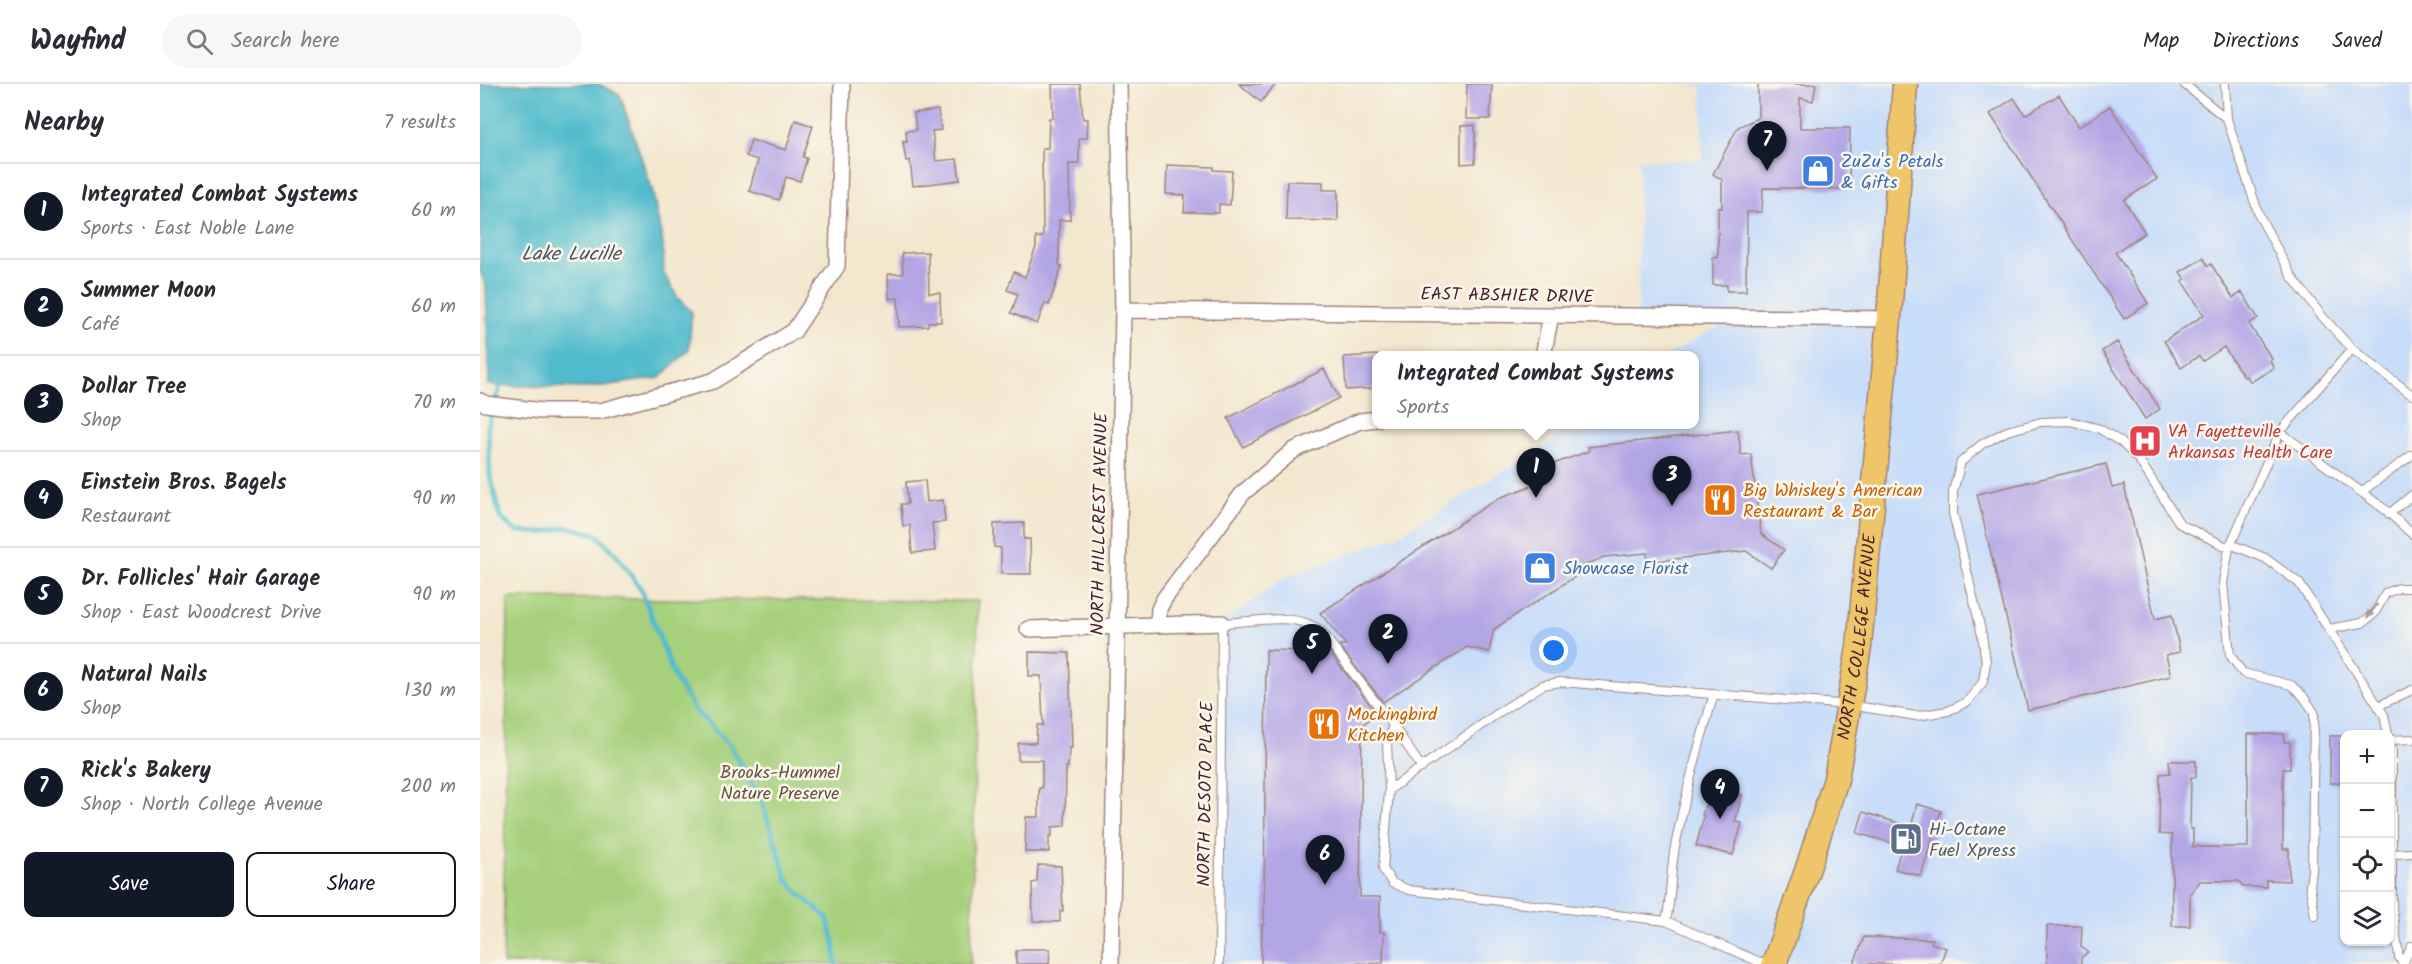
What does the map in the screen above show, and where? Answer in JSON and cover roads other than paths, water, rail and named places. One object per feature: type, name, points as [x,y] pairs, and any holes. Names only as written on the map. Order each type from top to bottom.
[{"type":"main road","name":"NORTH COLLEGE AVENUE","points":[[1774,964],[1836,780],[1859,647],[1889,319],[1905,84]]},
{"type":"street","points":[[483,402],[542,411],[600,411],[712,381],[794,331],[837,266],[842,84]]},
{"type":"street","name":"NORTH HILLCREST AVENUE","points":[[1111,964],[1123,310],[1119,84]]},
{"type":"street","name":"EAST ABSHIER DRIVE","points":[[1123,310],[1889,319]]},
{"type":"street","points":[[1544,351],[1551,315]]},
{"type":"street","points":[[1158,625],[1164,599],[1243,493],[1294,450],[1360,421],[1372,420]]},
{"type":"street","points":[[1028,628],[1222,623]]},
{"type":"lane","points":[[2184,84],[2227,119]]},
{"type":"lane","points":[[2225,84],[2227,119],[2259,215],[2292,277],[2352,350],[2412,395]]},
{"type":"lane","points":[[2315,916],[2310,886],[2314,712],[2303,696],[2290,685],[2243,673],[2230,655],[2223,583],[2230,546],[2280,432],[2352,350]]},
{"type":"lane","points":[[1389,790],[1504,709],[1549,683],[1561,682],[1850,705],[1916,716],[1948,711],[1967,702],[1983,682],[1986,662],[1982,634],[1953,513],[1953,491],[1961,462],[1982,444],[2007,431],[2041,422],[2070,421],[2100,429],[2121,442],[2139,460],[2180,524],[2230,546],[2265,558],[2299,583],[2384,715],[2387,730]]},
{"type":"lane","points":[[2280,432],[2361,492],[2412,534]]},
{"type":"lane","points":[[2361,492],[2412,455]]},
{"type":"lane","points":[[2389,514],[2412,495]]},
{"type":"lane","points":[[2329,629],[2362,623],[2374,614],[2386,593],[2399,588],[2412,588]]},
{"type":"lane","points":[[1222,623],[1296,620],[1310,623],[1321,631],[1393,725],[1422,768]]},
{"type":"lane","name":"NORTH DESOTO PLACE","points":[[1219,964],[1222,623]]},
{"type":"lane","points":[[2378,706],[2412,690]]},
{"type":"lane","points":[[1666,921],[1672,897],[1674,850],[1714,694]]},
{"type":"lane","points":[[1393,725],[1388,742],[1389,790],[1383,869],[1392,883],[1409,890],[1666,921],[1764,964]]},
{"type":"lane","points":[[2394,738],[2412,739]]},
{"type":"lane","points":[[2392,784],[2393,838]]},
{"type":"lane","points":[[2394,854],[2412,853]]},
{"type":"lane","points":[[2392,892],[2398,957],[2403,964],[2412,946]]},
{"type":"water","name":"Lake Lucille","points":[[480,84],[599,84],[620,95],[652,189],[663,244],[664,274],[678,298],[692,312],[689,350],[660,378],[587,388],[489,385],[486,287],[480,270]]},
{"type":"waterway","points":[[500,387],[488,426],[490,475],[500,517],[516,531],[540,533],[567,527],[596,534],[616,554],[642,591],[675,679],[695,710],[731,747],[762,802],[787,879],[827,918],[834,941],[836,964]]},
{"type":"place","name":"Rick's Bakery","points":[[1767,171]]},
{"type":"place","name":"ZuZu's Petals & Gifts","points":[[1818,171]]},
{"type":"place","name":"VA Fayetteville Arkansas Health Care","points":[[2145,441]]},
{"type":"place","name":"Integrated Combat Systems","points":[[1536,498]]},
{"type":"place","name":"Big Whiskey's American Restaurant & Bar","points":[[1720,500]]},
{"type":"place","name":"Dollar Tree","points":[[1672,506]]},
{"type":"place","name":"Showcase Florist","points":[[1540,568]]},
{"type":"place","name":"Summer Moon","points":[[1388,664]]},
{"type":"place","name":"Dr. Follicles' Hair Garage","points":[[1312,674]]},
{"type":"place","name":"Mockingbird Kitchen","points":[[1324,724]]},
{"type":"place","name":"Einstein Bros. Bagels","points":[[1720,819]]},
{"type":"place","name":"Hi-Octane Fuel Xpress","points":[[1906,839]]},
{"type":"place","name":"Natural Nails","points":[[1325,885]]},
{"type":"park label","name":"Brooks-Hummel Nature Preserve","points":[[780,782]]}]
